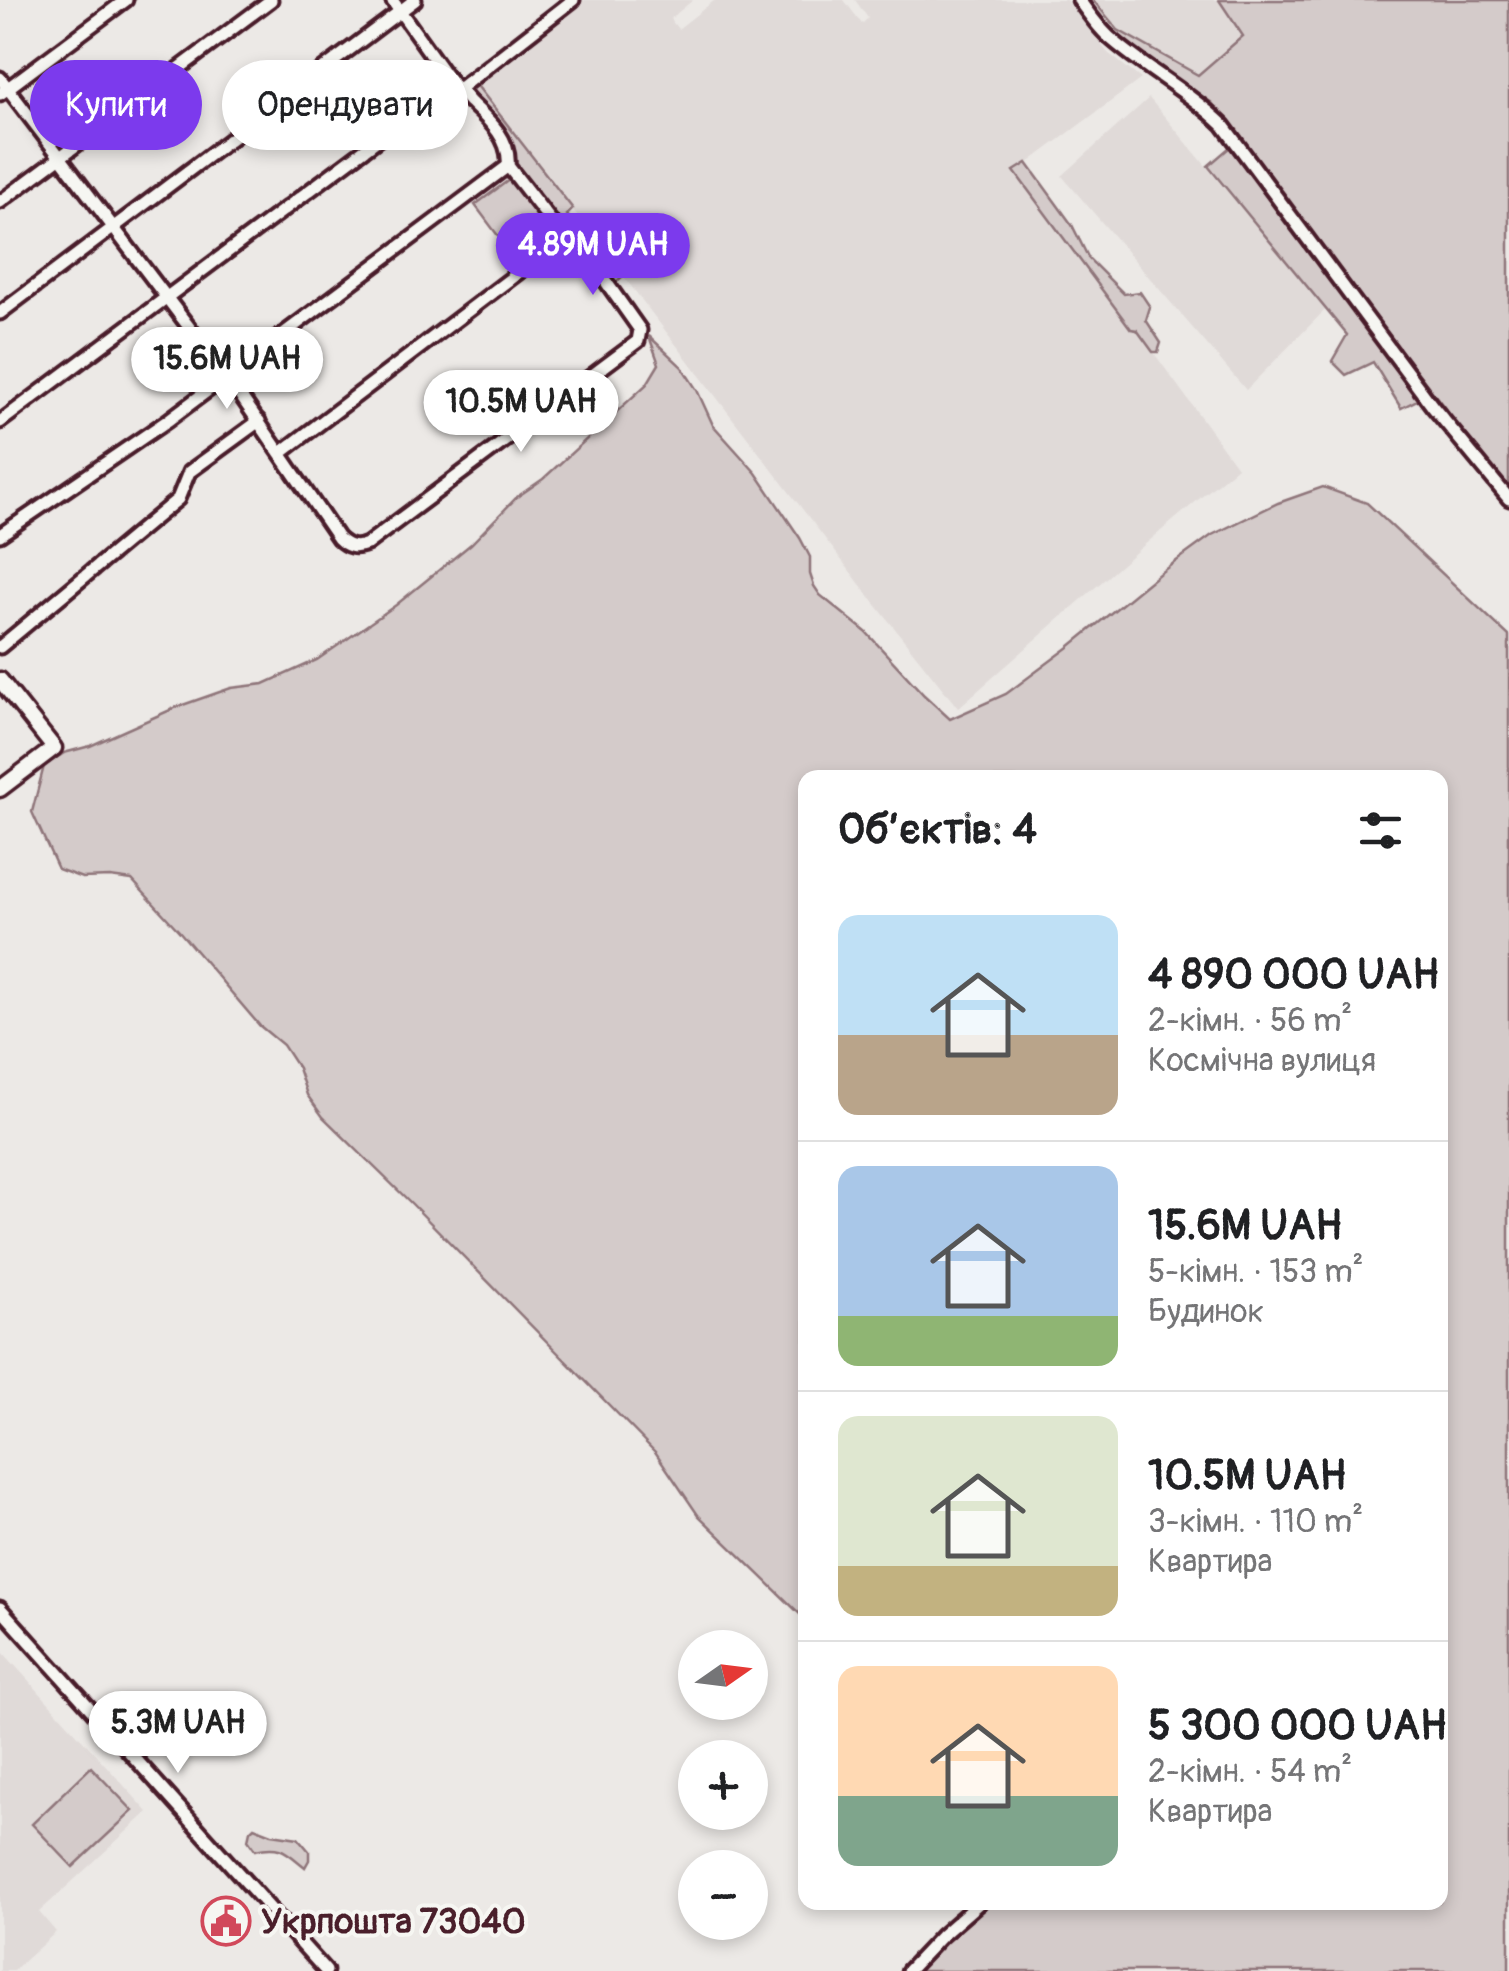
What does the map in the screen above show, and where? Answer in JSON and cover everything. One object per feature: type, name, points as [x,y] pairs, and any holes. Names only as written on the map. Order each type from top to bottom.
[{"type":"street","points":[[126,0],[3,87],[61,156],[259,421],[338,538],[349,546],[361,547],[638,341],[641,334],[578,242],[566,238],[508,166]]},
{"type":"street","points":[[0,202],[271,0]]},
{"type":"street","points":[[0,313],[396,6],[415,0]]},
{"type":"street","points":[[468,77],[573,0]]},
{"type":"street","points":[[1078,0],[1112,39],[1204,106],[1223,125],[1433,407],[1509,499]]},
{"type":"street","points":[[396,6],[436,60]]},
{"type":"street","points":[[0,535],[167,421],[508,166],[500,134],[468,100]]},
{"type":"street","points":[[0,422],[369,150]]},
{"type":"street","points":[[281,453],[566,238]]},
{"type":"street","points":[[0,647],[178,500],[190,472],[259,421]]},
{"type":"street","points":[[0,680],[54,748],[0,788]]},
{"type":"street","points":[[0,1608],[326,1971]]},
{"type":"street","points":[[908,1971],[971,1910]]},
{"type":"shaded area","points":[[584,0],[693,0],[670,19],[678,29],[715,0],[844,0],[862,24],[868,18],[855,0],[1066,0],[1108,53],[1141,79],[1020,169],[1237,467],[958,708],[475,83]]},
{"type":"shaded area","points":[[1084,0],[1093,0],[1118,30],[1198,75],[1243,36],[1219,0],[1509,0],[1509,492],[1212,103],[1120,40]]},
{"type":"shaded area","points":[[1093,0],[1219,0],[1244,36],[1198,75],[1118,30]]},
{"type":"shaded area","points":[[475,83],[573,209],[567,215],[577,227],[586,225],[624,275],[614,284],[564,233],[514,170],[511,142],[471,94]]},
{"type":"shaded area","points":[[1149,98],[1326,309],[1246,390],[1062,176]]},
{"type":"shaded area","points":[[1230,147],[1421,398],[1401,408],[1373,362],[1346,375],[1332,361],[1347,335],[1208,166]]},
{"type":"shaded area","points":[[1027,163],[1072,225],[1089,259],[1124,294],[1140,292],[1150,307],[1146,320],[1161,343],[1158,352],[1153,352],[1137,330],[1131,329],[1014,171]]},
{"type":"shaded area","points":[[513,177],[556,235],[520,265],[475,205]]},
{"type":"shaded area","points":[[649,336],[682,367],[713,425],[756,473],[800,538],[810,557],[810,574],[820,595],[866,632],[950,719],[1006,694],[1212,535],[1278,503],[1323,487],[1367,503],[1509,636],[1509,1971],[917,1971],[978,1910],[1448,1910],[1448,770],[798,770],[798,1612],[698,1515],[656,1453],[323,1117],[307,1095],[298,1068],[283,1045],[260,1026],[132,880],[82,878],[58,869],[32,812],[44,766],[64,753],[90,746],[177,707],[231,688],[264,684],[317,660],[396,605],[471,544],[517,497],[543,479],[647,384],[659,364]]},
{"type":"shaded area","points":[[0,1649],[148,1812],[39,1912],[56,1932],[13,1971],[0,1971]]},
{"type":"shaded area","points":[[91,1767],[133,1811],[73,1867],[32,1824]]},
{"type":"shaded area","points":[[254,1827],[298,1838],[309,1851],[305,1867],[282,1850],[255,1850],[248,1840]]},
{"type":"place","name":"Укрпошта 73040","points":[[226,1921]]}]
